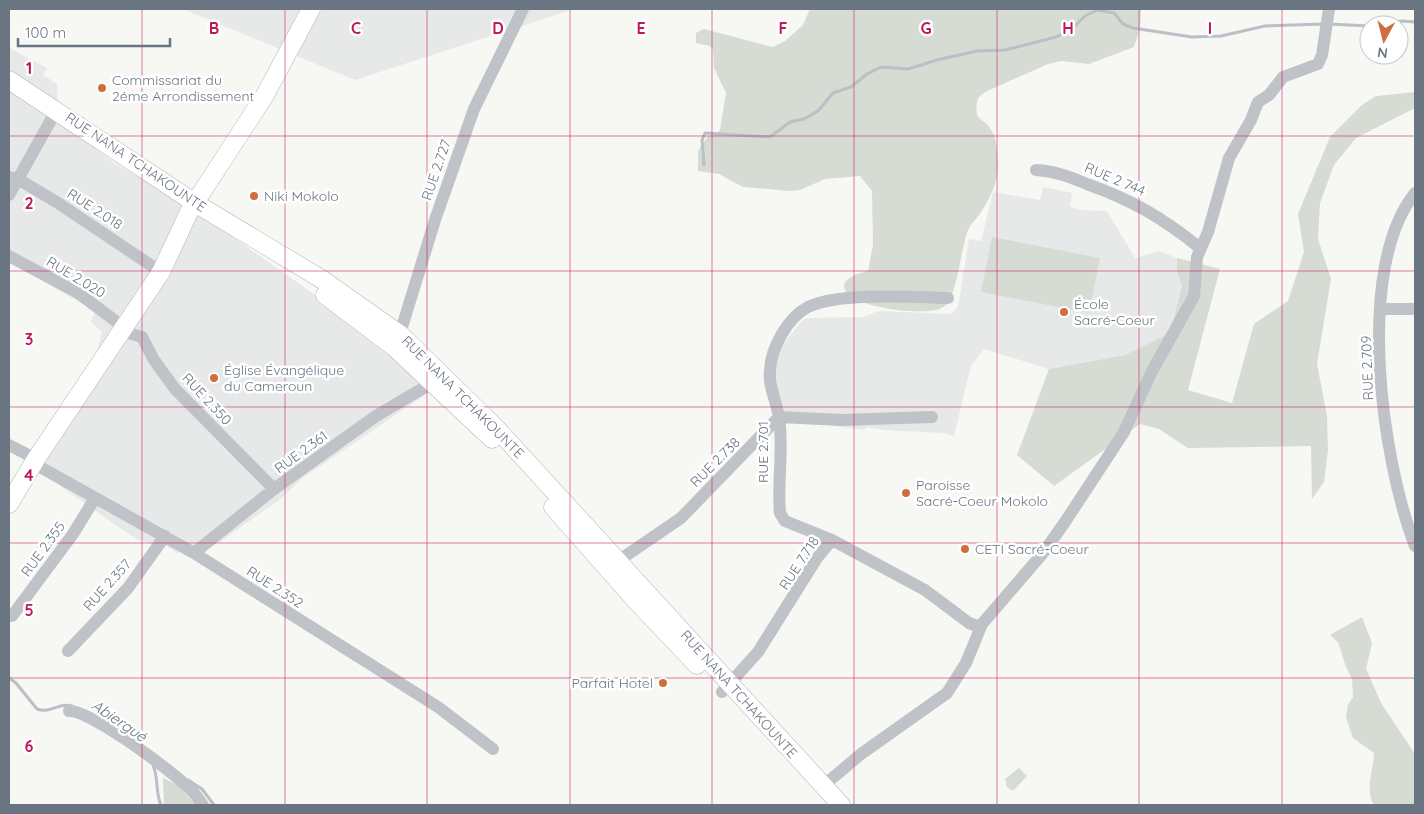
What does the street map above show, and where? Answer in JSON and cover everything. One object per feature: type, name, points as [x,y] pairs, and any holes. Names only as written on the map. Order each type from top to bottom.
[{"type":"main road","points":[[9,504],[36,460],[161,272],[192,207],[265,95],[311,9]]},
{"type":"main road","name":"RUE NANA TCHAKOUNTE","points":[[9,80],[51,120],[192,207],[284,260],[397,341],[497,428],[618,561],[726,687],[832,805]]},
{"type":"main road","name":"RUE NANA TCHAKOUNTE","points":[[9,93],[34,102],[192,207]]},
{"type":"main road","name":"RUE NANA TCHAKOUNTE","points":[[397,341],[432,384],[494,441],[637,602],[726,687],[841,805]]},
{"type":"street","points":[[823,786],[861,754],[947,692],[966,663],[980,627],[1043,553],[1124,432],[1151,373],[1194,296],[1200,248],[1208,232],[1229,158],[1251,120],[1258,102],[1269,95],[1283,77],[1318,64],[1322,55],[1329,9]]},
{"type":"street","name":"RUE 2.727","points":[[397,341],[434,220],[474,109],[518,12]]},
{"type":"street","points":[[9,195],[13,178],[51,120]]},
{"type":"street","name":"RUE 2 744","points":[[1036,170],[1066,175],[1116,194],[1171,224],[1200,248]]},
{"type":"street","name":"RUE 2.018","points":[[13,178],[83,218],[161,272]]},
{"type":"street","name":"RUE 2.709","points":[[1415,192],[1405,206],[1389,245],[1381,309],[1379,345],[1384,414],[1395,484],[1415,546]]},
{"type":"street","name":"RUE 2.020","points":[[9,256],[78,293],[125,328]]},
{"type":"street","name":"RUE 2.701","points":[[832,540],[785,521],[780,513],[779,418],[770,388],[770,368],[780,337],[792,320],[808,307],[822,303],[865,297],[948,298]]},
{"type":"street","points":[[1381,309],[1415,309]]},
{"type":"street","name":"RUE 2.350","points":[[125,328],[128,333],[142,337],[154,360],[175,389],[274,489]]},
{"type":"street","name":"RUE 2.361","points":[[194,553],[274,489],[376,416],[432,384]]},
{"type":"street","points":[[779,418],[842,420],[932,417]]},
{"type":"street","name":"RUE 2.738","points":[[618,561],[681,518],[779,418]]},
{"type":"street","name":"RUE 2.352","points":[[9,445],[36,460],[40,467],[194,553],[438,706],[493,749]]},
{"type":"street","name":"RUE 2.355","points":[[12,616],[73,534],[95,498]]},
{"type":"street","name":"RUE 2.357","points":[[68,651],[128,588],[165,536]]},
{"type":"street","name":"RUE 7.718","points":[[726,687],[742,672],[758,652],[817,558],[832,540],[926,590],[969,623],[980,627]]},
{"type":"street","points":[[69,710],[92,718],[157,762],[192,790],[203,805]]},
{"type":"shaded area","points":[[183,9],[574,9],[355,80]]},
{"type":"shaded area","points":[[810,9],[1141,10],[1140,28],[1134,47],[1089,64],[1061,61],[1048,64],[985,92],[978,98],[978,116],[990,127],[997,147],[998,170],[995,184],[986,204],[968,230],[956,282],[949,301],[945,306],[937,310],[912,311],[883,308],[869,304],[850,296],[845,291],[845,282],[848,279],[868,271],[873,245],[872,191],[860,176],[825,179],[800,190],[790,191],[743,187],[719,174],[698,171],[698,151],[708,136],[717,134],[720,130],[726,93],[714,68],[713,49],[710,46],[696,43],[696,33],[704,29],[773,47],[785,41],[803,25]]},
{"type":"shaded area","points":[[9,48],[47,68],[43,75],[57,84],[58,108],[54,117],[114,163],[198,212],[384,344],[425,380],[425,395],[301,479],[283,497],[220,542],[177,553],[162,543],[155,545],[136,539],[67,491],[36,466],[90,381],[102,332],[91,322],[95,311],[9,261]]},
{"type":"shaded area","points":[[1415,92],[1415,108],[1356,138],[1334,165],[1320,203],[1318,239],[1331,279],[1317,364],[1327,416],[1328,450],[1324,482],[1312,499],[1311,446],[1188,448],[1159,429],[1140,424],[1054,486],[1017,455],[1049,369],[1125,355],[1170,333],[1182,286],[1177,272],[1177,258],[1220,269],[1188,390],[1232,403],[1254,324],[1288,301],[1304,252],[1298,214],[1330,137],[1362,105],[1376,96]]},
{"type":"shaded area","name":"École Sacré-Coeur","points":[[1043,187],[1072,193],[1070,206],[1079,210],[1107,211],[1135,258],[1159,251],[1177,258],[1177,272],[1182,286],[1170,333],[1125,355],[1049,369],[984,349],[971,366],[954,436],[943,433],[884,430],[867,427],[863,430],[800,421],[785,421],[784,408],[770,387],[781,347],[801,322],[806,318],[864,317],[878,311],[951,314],[958,307],[969,239],[981,241],[993,192],[1040,200]]},
{"type":"shaded area","points":[[992,237],[1100,258],[1089,313],[981,292]]},
{"type":"shaded area","points":[[1362,617],[1372,643],[1366,669],[1381,703],[1415,754],[1415,805],[1374,805],[1371,799],[1370,786],[1374,753],[1353,738],[1346,717],[1348,705],[1353,697],[1352,679],[1338,642],[1330,635]]},
{"type":"shaded area","points":[[1019,768],[1027,776],[1013,791],[1007,787],[1005,779]]},
{"type":"shaded area","points":[[163,778],[178,785],[196,805],[164,805]]},
{"type":"waterway","points":[[704,165],[702,140],[705,133],[770,137],[790,122],[804,119],[818,111],[833,93],[851,87],[867,74],[881,67],[908,69],[977,51],[1005,50],[1056,37],[1072,29],[1085,16],[1097,10],[1114,13],[1123,24],[1133,28],[1192,37],[1221,36],[1265,26],[1323,24]]},
{"type":"waterway","points":[[1409,22],[1415,22]]},
{"type":"waterway","points":[[1329,24],[1359,26]]},
{"type":"waterway","name":"Abiergué","points":[[9,678],[16,683],[37,709],[47,710],[63,705],[72,706]]},
{"type":"waterway","name":"Abiergué","points":[[153,765],[161,805]]},
{"type":"waterway","points":[[188,780],[202,789],[214,805]]},
{"type":"place","name":"Commissariat du 2éme Arrondissement","points":[[102,88]]},
{"type":"place","name":"Niki Mokolo","points":[[254,196]]},
{"type":"place","name":"École Sacré-Coeur","points":[[1064,312]]},
{"type":"place","name":"Église Évangélique du Cameroun","points":[[214,378]]},
{"type":"place","name":"Paroisse Sacré-Coeur Mokolo","points":[[906,493]]},
{"type":"place","name":"CETI Sacré-Coeur","points":[[965,549]]},
{"type":"place","name":"Parfait Hotel","points":[[663,683]]}]
